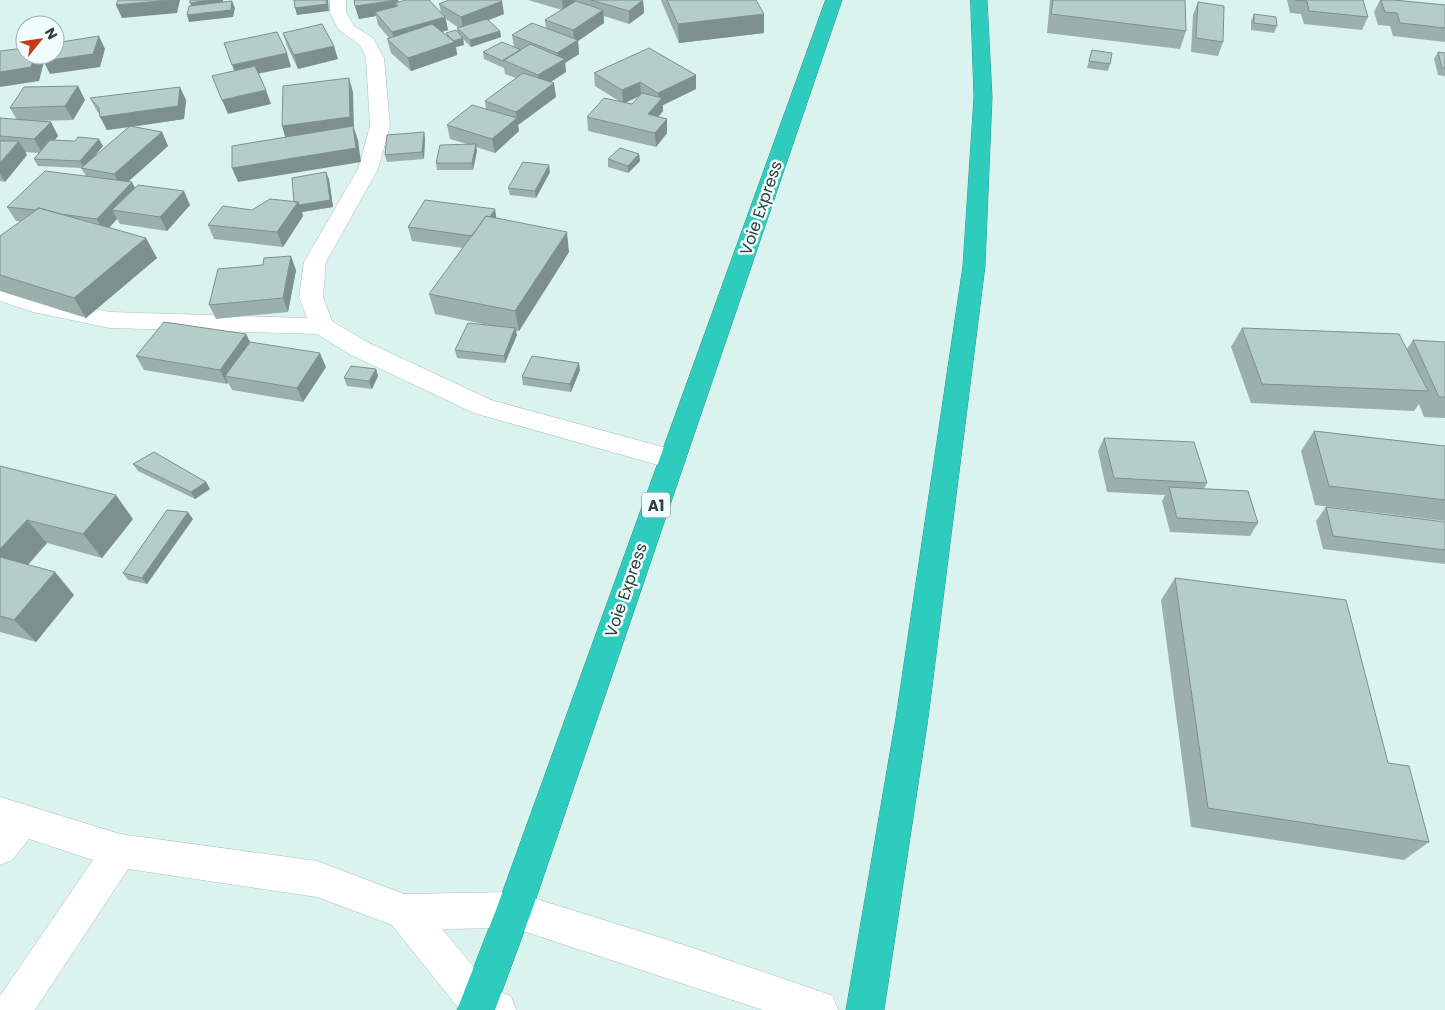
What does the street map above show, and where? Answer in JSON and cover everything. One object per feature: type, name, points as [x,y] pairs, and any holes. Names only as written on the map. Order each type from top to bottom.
[{"type":"highway","name":"Voie Express","points":[[484,1008],[514,910],[834,0]]},
{"type":"highway","points":[[865,1010],[912,718],[974,266],[983,97],[979,0]]},
{"type":"street","points":[[322,326],[311,297],[315,262],[368,169],[380,126],[375,58],[367,42],[347,29],[338,12],[338,0]]},
{"type":"street","points":[[0,293],[33,304],[110,320],[322,326],[358,348],[482,406],[672,459]]},
{"type":"street","points":[[0,848],[12,816],[120,851],[317,879],[404,912],[514,910],[687,965],[819,1010]]},
{"type":"street","points":[[13,1010],[120,851]]},
{"type":"street","points":[[404,912],[484,1008]]},
{"type":"building","points":[[118,0],[170,0],[116,5]]},
{"type":"building","points":[[190,0],[210,0],[190,3]]},
{"type":"building","points":[[294,0],[326,0],[327,4],[295,8]]},
{"type":"building","points":[[354,0],[397,0],[355,6]]},
{"type":"building","points":[[406,0],[429,0],[445,17],[392,32],[375,12],[398,6],[395,3]]},
{"type":"building","points":[[449,0],[502,1],[461,17],[439,4]]},
{"type":"building","points":[[591,0],[643,0],[629,11]]},
{"type":"building","points":[[667,0],[756,0],[764,14],[678,24]]},
{"type":"building","points":[[1053,0],[1185,0],[1186,31],[1051,14]]},
{"type":"building","points":[[1295,0],[1363,0],[1368,17],[1309,11],[1307,1]]},
{"type":"building","points":[[1381,0],[1445,5],[1445,28],[1400,23],[1397,13],[1385,12]]},
{"type":"building","points":[[232,1],[231,10],[187,15],[189,6]]},
{"type":"building","points":[[576,1],[603,10],[573,30],[545,20]]},
{"type":"building","points":[[1198,2],[1224,6],[1223,42],[1196,38]]},
{"type":"building","points":[[1254,14],[1276,17],[1277,26],[1254,23]]},
{"type":"building","points":[[487,19],[500,31],[470,40],[457,28]]},
{"type":"building","points":[[532,23],[578,40],[557,53],[512,35]]},
{"type":"building","points":[[322,24],[334,46],[294,55],[283,33]]},
{"type":"building","points":[[432,24],[455,42],[408,58],[387,39]]},
{"type":"building","points":[[456,30],[463,38],[453,41],[446,33]]},
{"type":"building","points":[[277,32],[287,53],[232,65],[224,43]]},
{"type":"building","points":[[99,36],[93,54],[65,58],[65,41]]},
{"type":"building","points":[[502,42],[521,50],[503,61],[483,52]]},
{"type":"building","points":[[530,44],[565,59],[538,75],[503,60]]},
{"type":"building","points":[[649,48],[696,75],[658,93],[640,82],[622,90],[594,73]]},
{"type":"building","points":[[15,49],[15,65],[32,65],[31,67],[0,72],[0,51]]},
{"type":"building","points":[[1092,50],[1112,53],[1110,64],[1089,61]]},
{"type":"building","points":[[1438,52],[1445,53],[1445,68],[1442,68]]},
{"type":"building","points":[[255,66],[266,90],[222,100],[212,76]]},
{"type":"building","points":[[523,73],[554,83],[516,112],[485,101]]},
{"type":"building","points":[[349,78],[350,117],[282,126],[283,86]]},
{"type":"building","points":[[78,86],[65,106],[10,108],[24,87]]},
{"type":"building","points":[[180,87],[178,106],[100,117],[99,108],[90,98]]},
{"type":"building","points":[[642,93],[662,98],[648,114],[667,119],[655,133],[587,117],[604,98],[632,104]]},
{"type":"building","points":[[472,105],[517,118],[492,139],[447,125]]},
{"type":"building","points":[[0,118],[51,122],[34,139],[0,136]]},
{"type":"building","points":[[130,126],[162,132],[114,174],[81,168]]},
{"type":"building","points":[[353,126],[356,148],[232,168],[232,146]]},
{"type":"building","points":[[424,132],[422,152],[385,155],[387,135]]},
{"type":"building","points":[[78,137],[99,139],[80,161],[34,159],[50,140],[75,141]]},
{"type":"building","points":[[0,141],[19,141],[0,163]]},
{"type":"building","points":[[476,144],[472,163],[436,163],[440,145]]},
{"type":"building","points":[[620,148],[639,154],[628,166],[608,159]]},
{"type":"building","points":[[523,162],[549,165],[535,191],[508,188]]},
{"type":"building","points":[[45,171],[132,182],[97,219],[60,214],[39,208],[35,210],[7,207]]},
{"type":"building","points":[[326,172],[330,200],[299,205],[298,202],[294,202],[292,178]]},
{"type":"building","points":[[138,185],[184,191],[160,217],[112,210]]},
{"type":"building","points":[[270,199],[298,202],[277,232],[208,225],[223,206],[252,210]]},
{"type":"building","points":[[425,200],[495,209],[490,217],[486,216],[472,236],[408,227]]},
{"type":"building","points":[[39,208],[146,238],[74,298],[0,275],[0,236]]},
{"type":"building","points":[[486,216],[567,232],[515,311],[429,294]]},
{"type":"building","points":[[291,256],[283,298],[209,305],[218,269],[263,265],[264,258]]},
{"type":"building","points":[[164,322],[246,334],[220,370],[136,356]]},
{"type":"building","points":[[468,323],[515,328],[504,356],[455,350]]},
{"type":"building","points":[[1242,328],[1399,334],[1428,391],[1262,384]]},
{"type":"building","points":[[1413,340],[1445,342],[1445,397],[1439,397]]},
{"type":"building","points":[[250,342],[320,353],[297,388],[225,376]]},
{"type":"building","points":[[532,356],[579,363],[570,384],[522,377]]},
{"type":"building","points":[[351,366],[376,369],[369,381],[344,378]]},
{"type":"building","points":[[1314,431],[1445,446],[1445,500],[1329,486]]},
{"type":"building","points":[[1104,438],[1194,442],[1207,483],[1114,478]]},
{"type":"building","points":[[154,452],[206,482],[191,492],[133,464]]},
{"type":"building","points":[[0,466],[116,495],[83,534],[27,520],[0,549]]},
{"type":"building","points":[[1169,487],[1248,491],[1258,523],[1177,518]]},
{"type":"building","points":[[1326,507],[1445,522],[1445,550],[1333,536]]},
{"type":"building","points":[[167,510],[188,512],[142,578],[123,573]]},
{"type":"building","points":[[0,557],[55,572],[14,620],[0,616]]},
{"type":"building","points":[[1175,578],[1346,600],[1388,763],[1409,766],[1429,842],[1208,808]]}]
